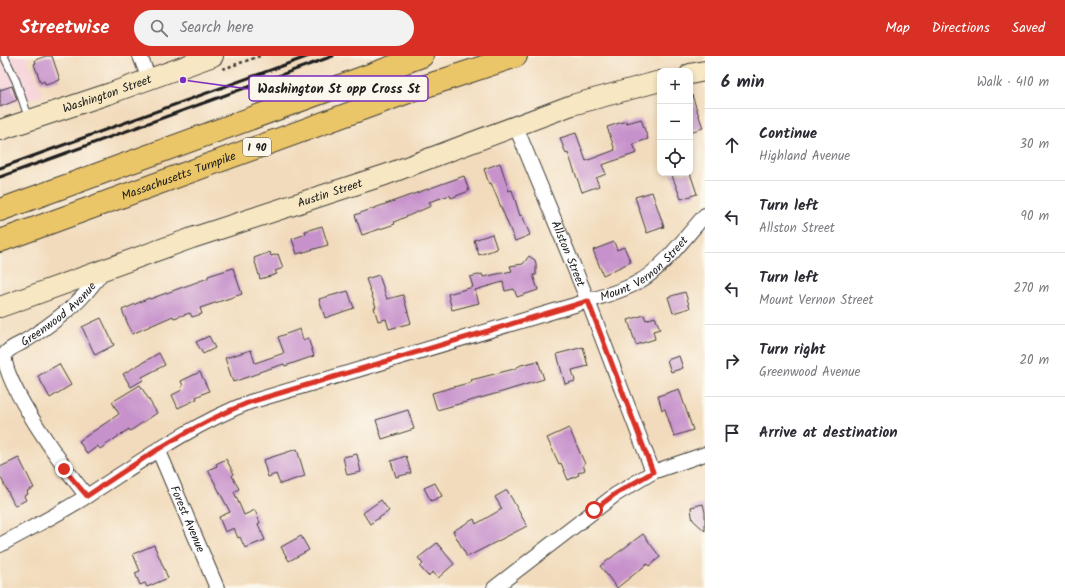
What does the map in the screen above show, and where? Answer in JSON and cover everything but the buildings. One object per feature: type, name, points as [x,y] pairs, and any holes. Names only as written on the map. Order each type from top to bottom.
[{"type":"highway","name":"I 90","points":[[0,210],[422,56]]},
{"type":"highway","name":"Massachusetts Turnpike","points":[[0,241],[414,90],[516,56]]},
{"type":"main road","name":"Washington Street","points":[[0,130],[149,79],[206,57]]},
{"type":"main road","points":[[693,73],[705,71]]},
{"type":"main road","name":"Austin Street","points":[[0,307],[218,229],[385,175],[572,105],[657,81]]},
{"type":"street","points":[[140,56],[149,79]]},
{"type":"street","name":"Allston Street","points":[[516,127],[588,301],[653,472]]},
{"type":"street","name":"Mount Vernon Street","points":[[0,545],[87,496],[158,449],[208,420],[227,411],[250,402],[626,289],[641,281],[661,263],[705,215]]},
{"type":"street","name":"Greenwood Avenue","points":[[87,496],[50,450],[26,415],[12,391],[3,363],[5,354],[12,347],[24,342],[44,329],[82,298],[106,268]]},
{"type":"street","name":"Forest Avenue","points":[[158,449],[217,588]]},
{"type":"street","points":[[494,588],[615,494],[653,472],[705,454]]},
{"type":"lane","points":[[4,56],[16,81],[30,120]]},
{"type":"shaded area","points":[[0,56],[26,56],[43,95],[0,108]]},
{"type":"railway","points":[[0,168],[309,56]]},
{"type":"railway","points":[[0,177],[333,56]]},
{"type":"place","name":"Washington St opp Cross St","points":[[183,80]]},
{"type":"route","points":[[64,469],[87,496],[158,449],[208,420],[250,402],[588,301],[653,472],[615,494],[594,510]]}]
